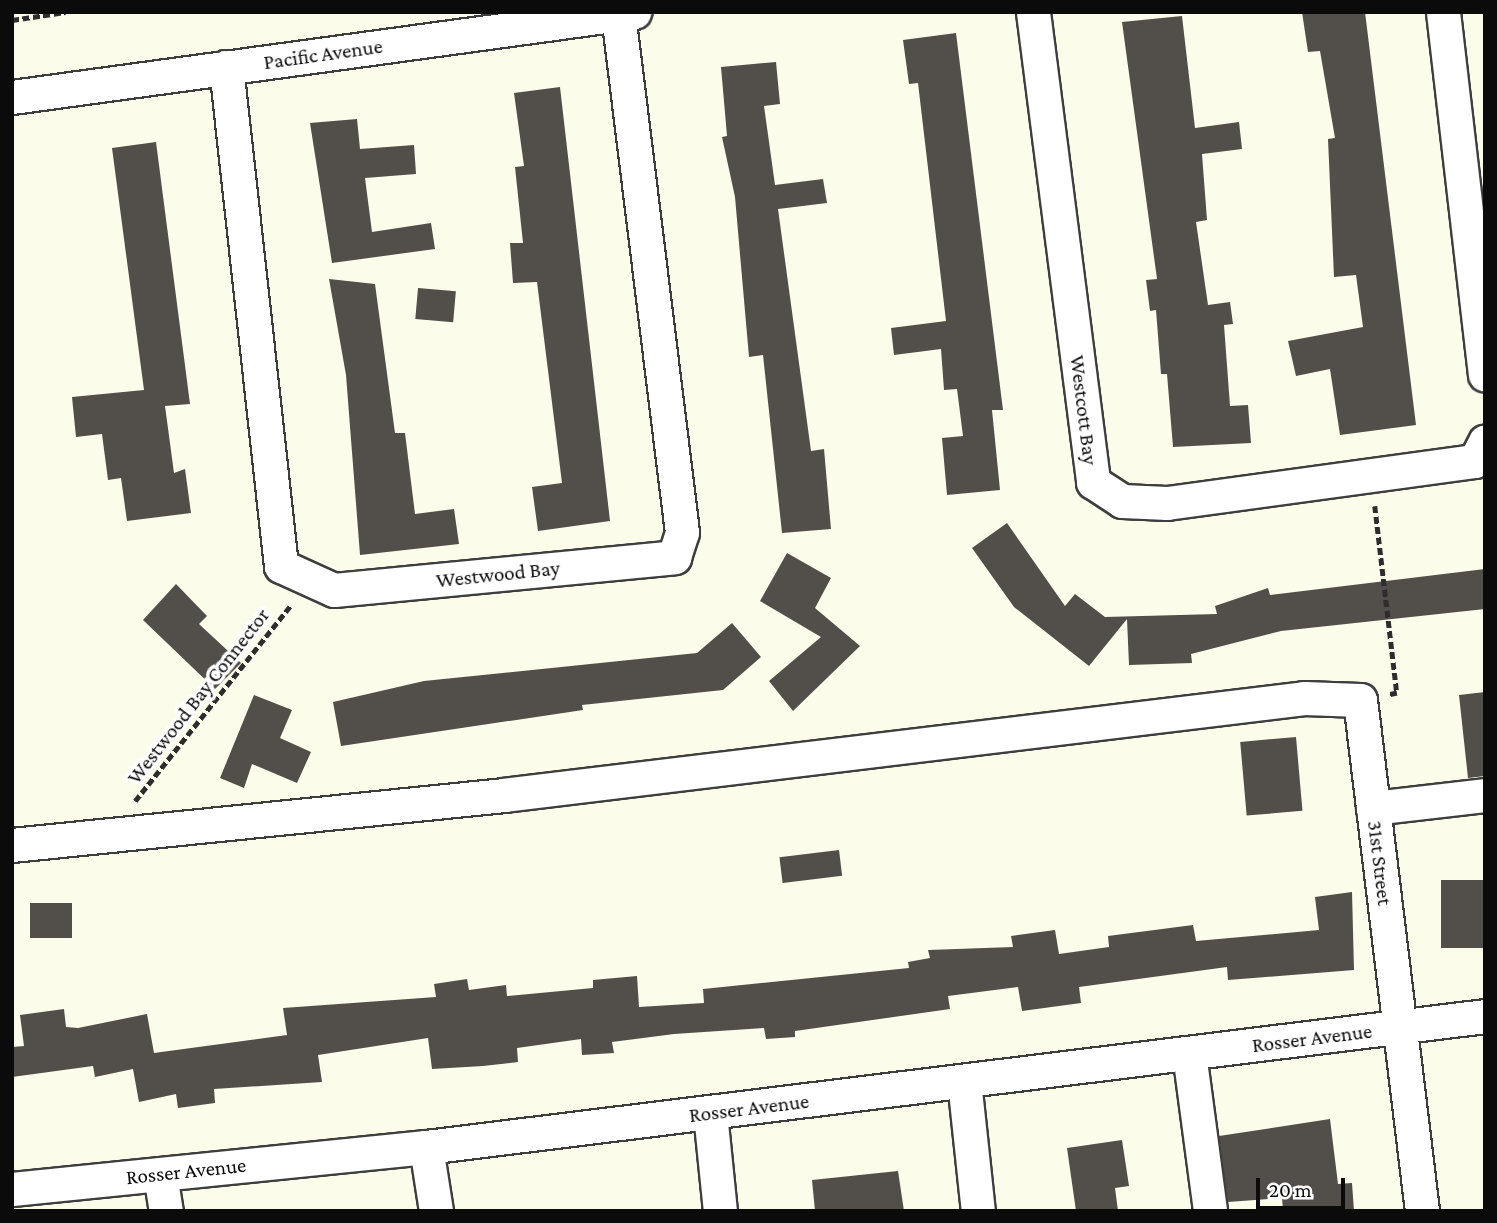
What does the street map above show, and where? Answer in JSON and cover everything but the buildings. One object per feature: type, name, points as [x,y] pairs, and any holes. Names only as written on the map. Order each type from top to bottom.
[{"type":"street","name":"Westcott Bay","points":[[1033,12],[1093,482],[1122,501],[1167,503],[1475,461],[1485,441]]},
{"type":"street","points":[[1443,12],[1485,374]]},
{"type":"street","name":"Pacific Avenue","points":[[12,97],[626,13]]},
{"type":"street","name":"Westwood Bay","points":[[226,67],[281,566],[334,590],[674,557],[682,532],[626,13]]},
{"type":"street","points":[[12,845],[1304,698],[1360,700]]},
{"type":"street","name":"31st Street","points":[[1360,700],[1422,1211]]},
{"type":"street","points":[[1373,808],[1485,795]]},
{"type":"street","name":"Rosser Avenue","points":[[12,1189],[426,1147],[1485,1016]]},
{"type":"street","points":[[1189,1053],[1210,1211]]},
{"type":"street","points":[[964,1081],[978,1211]]},
{"type":"street","points":[[710,1112],[720,1211]]},
{"type":"street","points":[[426,1147],[436,1211]]},
{"type":"street","points":[[160,1174],[166,1211]]},
{"type":"path","points":[[12,20],[65,12]]},
{"type":"path","points":[[1360,700],[1397,693],[1372,475]]},
{"type":"path","name":"Westwood Bay Connector","points":[[119,834],[118,823],[311,579]]}]
